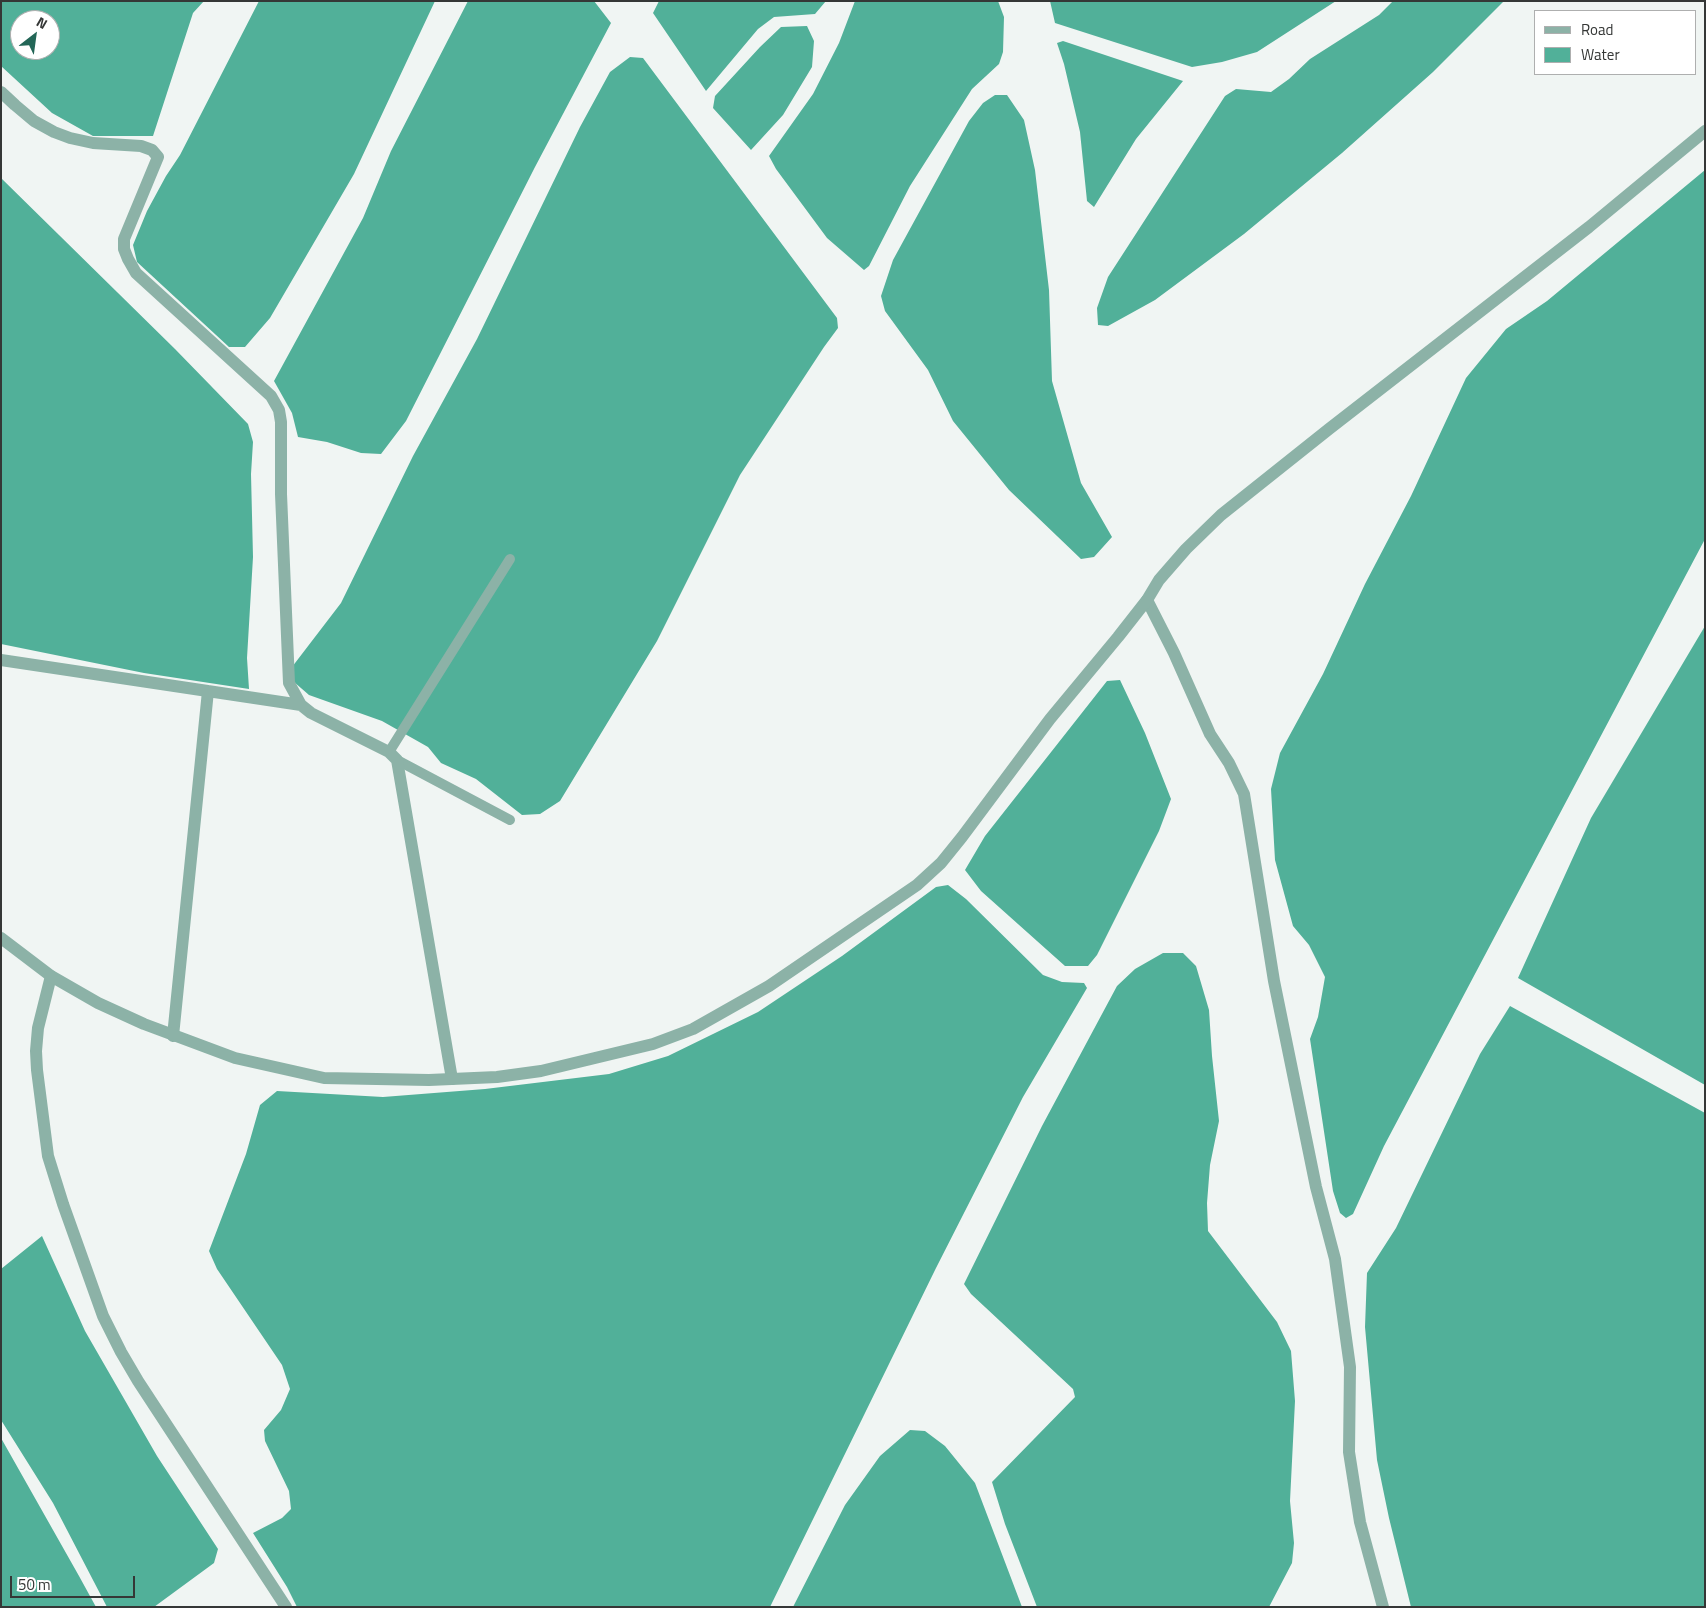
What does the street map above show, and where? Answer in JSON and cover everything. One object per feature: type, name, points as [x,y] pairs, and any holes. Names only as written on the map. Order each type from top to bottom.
[{"type":"street","points":[[1,92],[34,121],[54,132],[93,143],[141,146],[152,150],[158,157],[124,238],[124,249],[136,273],[271,396],[279,410],[281,422],[281,494],[289,683],[300,705]]},
{"type":"street","points":[[1,938],[51,976],[98,1003],[144,1024],[235,1058],[286,1071],[324,1078],[429,1080],[497,1077],[540,1071],[587,1061],[661,1041],[693,1028],[769,986],[917,885],[941,863],[962,837],[1050,719],[1118,638],[1147,600],[1159,580],[1186,549],[1221,515],[1328,429],[1590,227],[1705,131]]},
{"type":"street","points":[[1147,600],[1210,734],[1229,763],[1244,794],[1274,981],[1316,1187],[1335,1259],[1350,1367],[1349,1452],[1360,1522],[1382,1607]]},
{"type":"street","points":[[1,660],[300,705],[311,713],[393,756],[452,1079]]},
{"type":"street","points":[[174,1036],[208,691]]},
{"type":"street","points":[[51,976],[38,1028],[36,1051],[48,1156],[62,1204],[103,1316],[120,1352],[138,1381],[286,1607]]},
{"type":"lane","points":[[510,559],[393,756],[510,820]]},
{"type":"water","points":[[1,1],[204,1],[193,13],[153,136],[93,136],[52,113],[1,66]]},
{"type":"water","points":[[259,1],[435,1],[354,174],[270,318],[245,347],[229,347],[137,262],[133,245],[147,211],[180,155]]},
{"type":"water","points":[[468,1],[594,1],[611,23],[535,167],[406,421],[381,454],[361,453],[327,442],[298,437],[292,413],[274,381],[363,218],[391,151]]},
{"type":"water","points":[[659,1],[826,1],[815,14],[774,17],[758,29],[706,91],[653,13]]},
{"type":"water","points":[[855,1],[998,1],[1004,17],[1003,52],[999,64],[972,89],[910,186],[869,266],[864,270],[827,238],[776,169],[769,156],[813,94],[839,43]]},
{"type":"water","points":[[1050,1],[1336,1],[1257,52],[1222,62],[1192,67],[1055,23]]},
{"type":"water","points":[[1393,1],[1504,1],[1433,72],[1342,153],[1244,234],[1155,300],[1108,326],[1098,325],[1097,308],[1108,277],[1225,96],[1236,89],[1271,92],[1289,79],[1310,59],[1379,15]]},
{"type":"water","points":[[807,26],[814,41],[812,67],[783,115],[751,150],[713,108],[715,96],[781,27]]},
{"type":"water","points":[[1063,41],[1183,81],[1136,139],[1094,207],[1087,201],[1080,132],[1064,64],[1057,43]]},
{"type":"water","points":[[630,57],[643,58],[837,318],[838,328],[740,475],[657,641],[560,801],[540,814],[522,815],[476,779],[441,763],[428,747],[382,721],[309,695],[294,682],[292,667],[341,603],[413,456],[477,339],[580,127],[610,72]]},
{"type":"water","points":[[995,95],[1007,95],[1024,120],[1035,170],[1049,290],[1052,381],[1081,483],[1112,537],[1094,557],[1081,559],[1009,490],[953,421],[928,370],[885,311],[881,296],[893,260],[969,121],[983,103]]},
{"type":"water","points":[[1705,170],[1705,539],[1384,1146],[1353,1214],[1346,1218],[1340,1213],[1333,1191],[1310,1039],[1318,1017],[1325,977],[1309,945],[1293,926],[1275,860],[1271,789],[1280,753],[1323,674],[1365,584],[1411,496],[1466,378],[1506,329],[1547,301]]},
{"type":"water","points":[[1,178],[175,349],[248,424],[253,442],[251,474],[253,557],[247,658],[249,689],[144,673],[1,644]]},
{"type":"water","points":[[1705,626],[1705,1085],[1518,978],[1591,818]]},
{"type":"water","points":[[1120,680],[1145,733],[1171,799],[1159,831],[1097,955],[1088,966],[1065,966],[981,891],[965,870],[985,836],[1107,681]]},
{"type":"water","points":[[948,885],[966,899],[1043,975],[1062,982],[1084,983],[1087,988],[1023,1097],[936,1268],[770,1607],[297,1607],[287,1587],[253,1533],[282,1518],[291,1509],[289,1491],[265,1441],[264,1430],[281,1410],[290,1389],[282,1365],[217,1269],[209,1251],[246,1154],[260,1105],[277,1091],[383,1097],[485,1089],[609,1074],[668,1056],[758,1012],[842,956],[936,887]]},
{"type":"water","points":[[1163,953],[1183,953],[1196,966],[1209,1010],[1219,1121],[1210,1165],[1207,1203],[1208,1231],[1277,1322],[1291,1351],[1295,1401],[1290,1501],[1294,1543],[1292,1563],[1269,1607],[1037,1607],[1005,1524],[992,1482],[1075,1397],[1073,1389],[971,1294],[964,1284],[1042,1126],[1117,986],[1135,969]]},
{"type":"water","points":[[1510,1006],[1705,1113],[1705,1607],[1411,1607],[1377,1460],[1365,1327],[1367,1273],[1396,1228],[1480,1054]]},
{"type":"water","points":[[42,1236],[85,1331],[157,1456],[218,1549],[214,1563],[154,1607],[107,1607],[53,1503],[1,1420],[1,1269]]},
{"type":"water","points":[[910,1430],[925,1431],[945,1446],[975,1483],[1022,1607],[793,1607],[845,1505],[880,1456]]},
{"type":"water","points":[[1,1438],[79,1576],[96,1607],[1,1607]]}]
